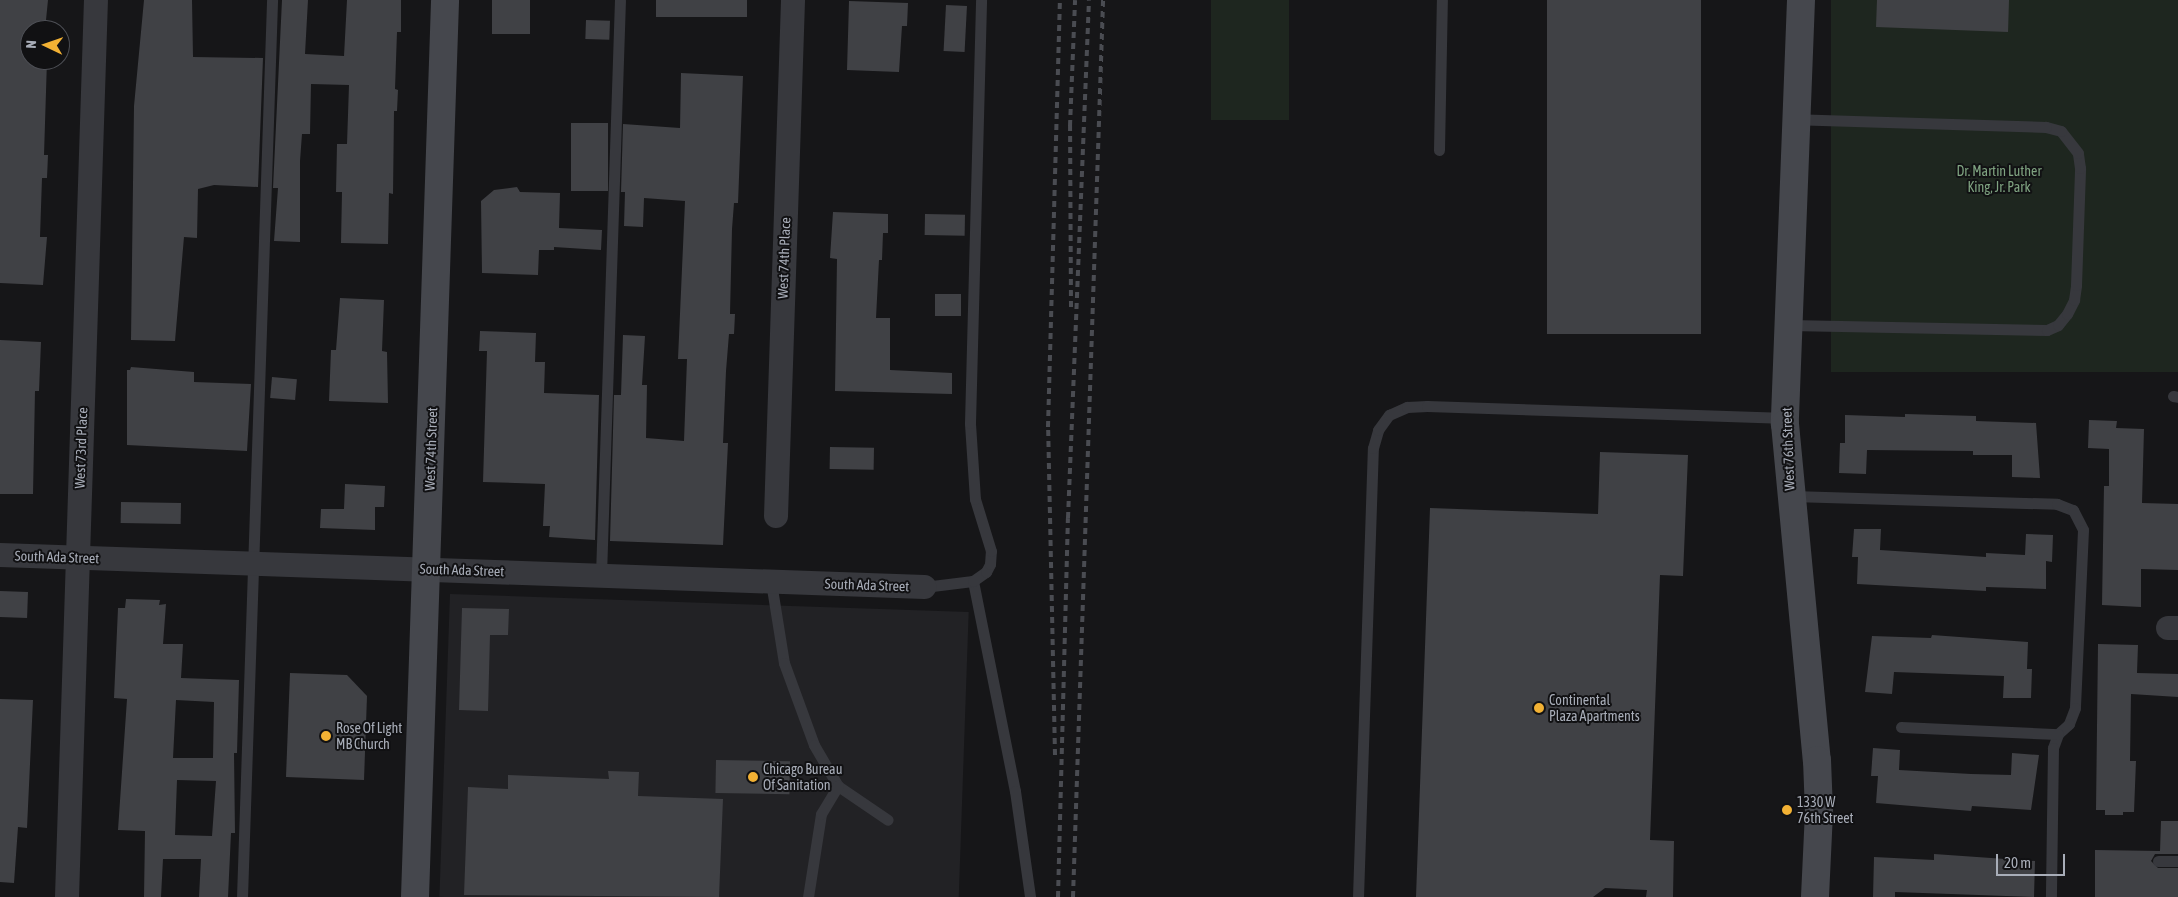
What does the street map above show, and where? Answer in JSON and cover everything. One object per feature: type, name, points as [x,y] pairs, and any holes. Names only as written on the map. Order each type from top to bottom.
[{"type":"street","name":"West 73rd Place","points":[[67,897],[96,0]]},
{"type":"street","name":"West 74th Street","points":[[415,897],[445,0]]},
{"type":"street","name":"West 74th Place","points":[[776,516],[793,0]]},
{"type":"street","name":"West 76th Street","points":[[1801,0],[1786,418],[1790,496],[1817,760],[1819,812],[1815,897]]},
{"type":"street","name":"South Ada Street","points":[[0,555],[924,587]]},
{"type":"lane","points":[[242,897],[272,0]]},
{"type":"lane","points":[[601,575],[620,0]]},
{"type":"lane","points":[[924,587],[973,581],[986,572],[991,551],[975,499],[970,423],[981,0]]},
{"type":"lane","points":[[1439,150],[1442,0]]},
{"type":"lane","points":[[1789,325],[2047,330],[2058,324],[2067,314],[2074,300],[2076,285],[2080,168],[2078,153],[2061,131],[2046,127],[1798,119]]},
{"type":"lane","points":[[1358,897],[1373,448],[1378,430],[1390,415],[1407,407],[1427,406],[1786,418]]},
{"type":"lane","points":[[1790,496],[2057,504],[2073,510],[2083,530],[2075,708],[2069,724],[2058,734],[2053,748],[2051,897]]},
{"type":"lane","points":[[973,581],[1015,791],[1030,897]]},
{"type":"lane","points":[[771,582],[784,663],[814,745],[838,786],[888,820]]},
{"type":"lane","points":[[1901,727],[2058,734]]},
{"type":"lane","points":[[808,897],[821,814],[838,786]]},
{"type":"lane","points":[[2158,861],[2178,862]]},
{"type":"shaded area","points":[[450,594],[969,612],[959,897],[439,897]]},
{"type":"green space","points":[[1211,0],[1289,0],[1289,120],[1211,120]]},
{"type":"green space","name":"Dr. Martin Luther King, Jr. Park","points":[[1831,0],[2178,0],[2178,372],[1831,372]]},
{"type":"building","points":[[0,0],[48,0],[46,20],[20,20],[20,70],[47,70],[44,155],[48,155],[47,178],[42,178],[40,237],[47,237],[43,285],[0,283]]},
{"type":"building","points":[[144,0],[192,0],[193,57],[263,58],[258,187],[214,185],[198,189],[197,238],[184,237],[175,341],[131,340],[134,106]]},
{"type":"building","points":[[282,0],[308,0],[305,54],[344,56],[347,0],[401,0],[401,32],[397,32],[395,89],[398,90],[397,111],[394,111],[393,194],[389,193],[388,244],[341,243],[342,192],[336,192],[337,144],[347,144],[349,85],[311,84],[310,134],[302,134],[300,161],[300,242],[274,241],[278,188],[273,188]]},
{"type":"building","points":[[492,0],[530,0],[530,34],[492,34]]},
{"type":"building","points":[[656,0],[747,0],[747,17],[656,17]]},
{"type":"building","points":[[1547,0],[1701,0],[1701,334],[1547,334]]},
{"type":"building","points":[[1877,0],[2009,0],[2008,32],[1876,27]]},
{"type":"building","points":[[849,1],[908,3],[907,26],[902,26],[899,72],[847,70]]},
{"type":"building","points":[[946,5],[967,6],[965,52],[944,51]]},
{"type":"building","points":[[586,20],[610,21],[609,40],[585,39]]},
{"type":"building","points":[[681,73],[743,76],[738,203],[734,203],[732,229],[730,314],[735,314],[734,334],[729,334],[726,371],[723,443],[728,443],[723,545],[610,541],[614,395],[621,395],[623,335],[645,336],[642,385],[647,385],[646,438],[684,441],[687,359],[678,359],[685,201],[644,198],[643,227],[624,226],[625,192],[621,192],[623,124],[680,128]]},
{"type":"building","points":[[571,123],[608,123],[608,191],[571,191]]},
{"type":"building","points":[[517,187],[520,192],[560,193],[559,228],[602,230],[601,250],[554,247],[554,250],[539,250],[538,275],[482,273],[481,201],[494,190]]},
{"type":"building","points":[[833,212],[888,214],[888,233],[883,233],[882,260],[879,260],[876,318],[890,318],[890,370],[952,373],[952,394],[835,391],[837,259],[830,258]]},
{"type":"building","points":[[925,214],[965,215],[965,236],[925,235]]},
{"type":"building","points":[[935,294],[961,294],[961,316],[935,316]]},
{"type":"building","points":[[340,298],[384,300],[382,351],[387,352],[388,403],[329,401],[331,350],[336,350]]},
{"type":"building","points":[[480,331],[536,333],[535,362],[545,362],[544,393],[599,395],[595,540],[549,537],[550,526],[543,526],[545,484],[483,482],[487,351],[479,351]]},
{"type":"building","points":[[0,340],[41,342],[39,391],[35,391],[33,494],[0,494]]},
{"type":"building","points":[[131,367],[194,372],[194,382],[251,384],[247,451],[127,445],[127,370],[130,370]]},
{"type":"building","points":[[272,377],[297,379],[295,400],[270,398]]},
{"type":"building","points":[[1905,414],[1976,416],[1976,421],[2036,423],[2040,478],[2012,477],[2012,455],[1973,455],[1973,451],[1867,450],[1866,474],[1839,473],[1840,443],[1845,443],[1845,415],[1905,417]]},
{"type":"building","points":[[2089,420],[2117,421],[2116,428],[2144,429],[2142,503],[2178,504],[2178,570],[2141,569],[2141,607],[2102,605],[2104,486],[2109,486],[2109,449],[2088,448]]},
{"type":"building","points":[[830,447],[874,448],[874,470],[830,469]]},
{"type":"building","name":"Continental Plaza Apartments","points":[[1600,452],[1688,455],[1683,576],[1660,575],[1650,840],[1674,841],[1673,897],[1646,897],[1647,890],[1605,888],[1593,897],[1416,897],[1430,508],[1598,514]]},
{"type":"building","points":[[345,484],[385,486],[384,507],[375,507],[375,530],[320,528],[321,509],[344,509]]},
{"type":"building","points":[[121,502],[181,503],[181,524],[121,523]]},
{"type":"building","points":[[1854,529],[1881,529],[1880,550],[1986,557],[1986,553],[2025,555],[2026,534],[2053,535],[2052,562],[2046,561],[2046,589],[1986,587],[1986,591],[1857,584],[1858,557],[1852,557]]},
{"type":"building","points":[[0,591],[28,592],[27,618],[0,617]]},
{"type":"building","points":[[126,599],[160,600],[159,605],[166,604],[163,644],[183,644],[181,678],[239,680],[237,753],[234,753],[235,833],[231,833],[228,897],[199,897],[201,859],[163,859],[161,897],[144,897],[145,831],[118,830],[127,699],[114,698],[118,608],[125,608]],"holes":[[[176,700],[214,702],[213,758],[173,758]],[[177,780],[216,781],[212,836],[175,835]]]},
{"type":"building","points":[[462,608],[509,609],[508,635],[490,635],[488,711],[459,710]]},
{"type":"building","points":[[1932,635],[2028,642],[2027,669],[2032,669],[2031,698],[2003,698],[2004,676],[1894,672],[1892,694],[1865,692],[1872,636],[1931,638]]},
{"type":"building","points":[[2098,644],[2138,645],[2137,673],[2178,674],[2178,697],[2131,694],[2130,761],[2136,761],[2134,812],[2123,812],[2123,815],[2105,815],[2105,810],[2096,810]]},
{"type":"building","name":"Rose Of Light MB Church","points":[[290,673],[347,675],[367,696],[364,780],[286,777]]},
{"type":"building","points":[[0,699],[33,700],[27,828],[18,827],[14,883],[0,882]]},
{"type":"building","points":[[1873,748],[1900,750],[1899,770],[1971,774],[2011,775],[2012,753],[2039,755],[2031,810],[1972,806],[1971,811],[1876,803],[1878,776],[1871,776]]},
{"type":"building","name":"Chicago Bureau Of Sanitation","points":[[716,760],[790,761],[789,794],[715,793]]},
{"type":"building","points":[[608,771],[639,772],[638,796],[723,799],[719,897],[464,895],[468,787],[508,789],[508,775],[609,779]]},
{"type":"building","points":[[2161,821],[2178,821],[2178,854],[2155,854],[2151,861],[2158,868],[2178,868],[2178,897],[2095,897],[2095,850],[2160,851]]},
{"type":"building","points":[[1934,854],[2035,861],[2034,897],[1895,892],[1895,897],[1873,897],[1874,857],[1934,860]]},
{"type":"railway","points":[[1055,755],[1048,427],[1060,0]]},
{"type":"railway","points":[[1071,307],[1070,126],[1075,0]]},
{"type":"railway","points":[[1058,897],[1068,518],[1089,0]]},
{"type":"railway","points":[[1073,897],[1103,0]]},
{"type":"place","name":"Continental Plaza Apartments","points":[[1539,708]]},
{"type":"place","name":"Rose Of Light MB Church","points":[[326,736]]},
{"type":"place","name":"Chicago Bureau Of Sanitation","points":[[753,777]]},
{"type":"place","name":"1330 W 76th Street","points":[[1787,810]]}]
